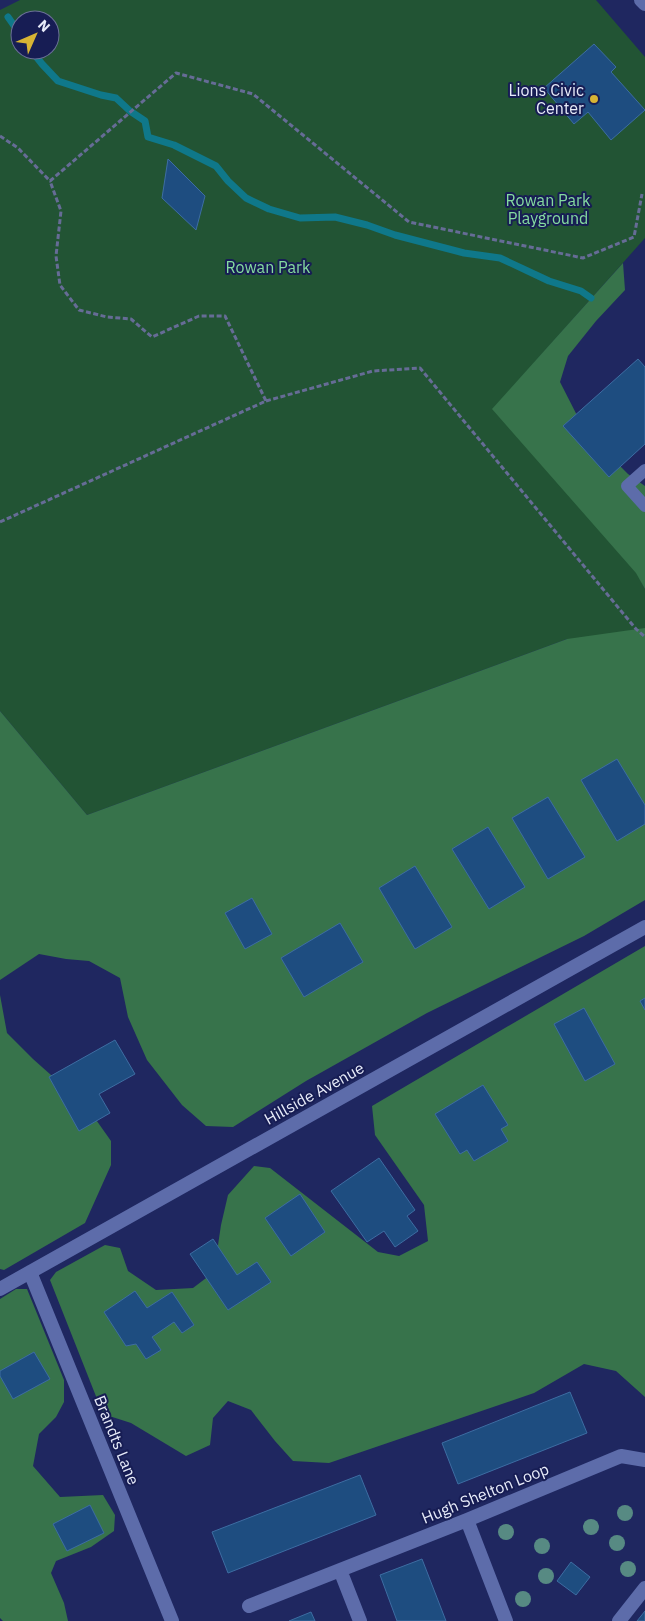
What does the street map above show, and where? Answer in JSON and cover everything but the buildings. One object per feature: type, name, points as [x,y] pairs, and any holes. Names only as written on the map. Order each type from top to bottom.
[{"type":"street","points":[[641,0],[645,4]]},
{"type":"street","name":"Hillside Avenue","points":[[0,1288],[645,927]]},
{"type":"street","name":"Brandts Lane","points":[[30,1272],[172,1621]]},
{"type":"street","name":"Hugh Shelton Loop","points":[[249,1606],[467,1520],[621,1456],[645,1460]]},
{"type":"street","points":[[467,1520],[506,1621]]},
{"type":"street","points":[[340,1570],[360,1621]]},
{"type":"street","points":[[619,1621],[645,1588]]},
{"type":"lane","points":[[645,470],[627,486],[645,506]]},
{"type":"path","points":[[50,181],[176,73],[253,94],[409,222],[583,258],[634,237],[642,194]]},
{"type":"path","points":[[0,136],[18,148],[50,181],[61,211],[56,256],[60,285],[79,310],[107,318],[132,319],[152,337],[199,316],[225,316],[266,401]]},
{"type":"path","points":[[0,522],[266,401],[373,371],[420,368],[629,622],[645,637]]},
{"type":"green space","name":"Rowan Park","points":[[20,0],[596,0],[645,57],[645,238],[493,409],[637,573],[645,589],[645,658],[567,639],[87,815],[0,711],[0,10]]},
{"type":"green space","points":[[623,263],[625,290],[596,321],[568,356],[560,382],[585,431],[628,474],[645,486],[645,589],[636,573],[492,409]]},
{"type":"green space","points":[[645,628],[645,900],[584,936],[427,1013],[306,1081],[233,1127],[206,1126],[182,1105],[147,1060],[128,1017],[120,978],[89,961],[39,954],[0,980],[0,711],[87,815],[567,639]]},
{"type":"green space","points":[[645,946],[645,1397],[616,1371],[584,1364],[534,1393],[329,1463],[293,1461],[251,1410],[228,1401],[213,1418],[210,1445],[186,1456],[131,1423],[103,1414],[50,1280],[56,1272],[105,1245],[120,1248],[128,1271],[156,1290],[193,1288],[214,1272],[221,1225],[228,1195],[254,1166],[270,1168],[378,1252],[399,1256],[428,1241],[424,1205],[375,1135],[372,1106]]},
{"type":"green space","points":[[0,995],[7,1033],[87,1107],[111,1141],[111,1165],[85,1223],[4,1270],[0,1269]]},
{"type":"green space","points":[[16,1289],[27,1289],[64,1380],[64,1402],[56,1417],[39,1434],[33,1466],[60,1497],[103,1495],[115,1515],[114,1531],[91,1547],[56,1561],[51,1573],[64,1603],[68,1621],[3,1621],[0,1618],[0,1299]]},
{"type":"waterway","points":[[39,60],[58,81],[116,98],[145,121],[148,137],[174,145],[216,166],[228,181],[246,198],[269,209],[300,218],[335,217],[464,253],[500,258],[549,281],[581,291],[591,298]]},
{"type":"place","name":"Lions Civic Center","points":[[594,99]]},
{"type":"park label","name":"Rowan Park Playground","points":[[548,209]]}]
